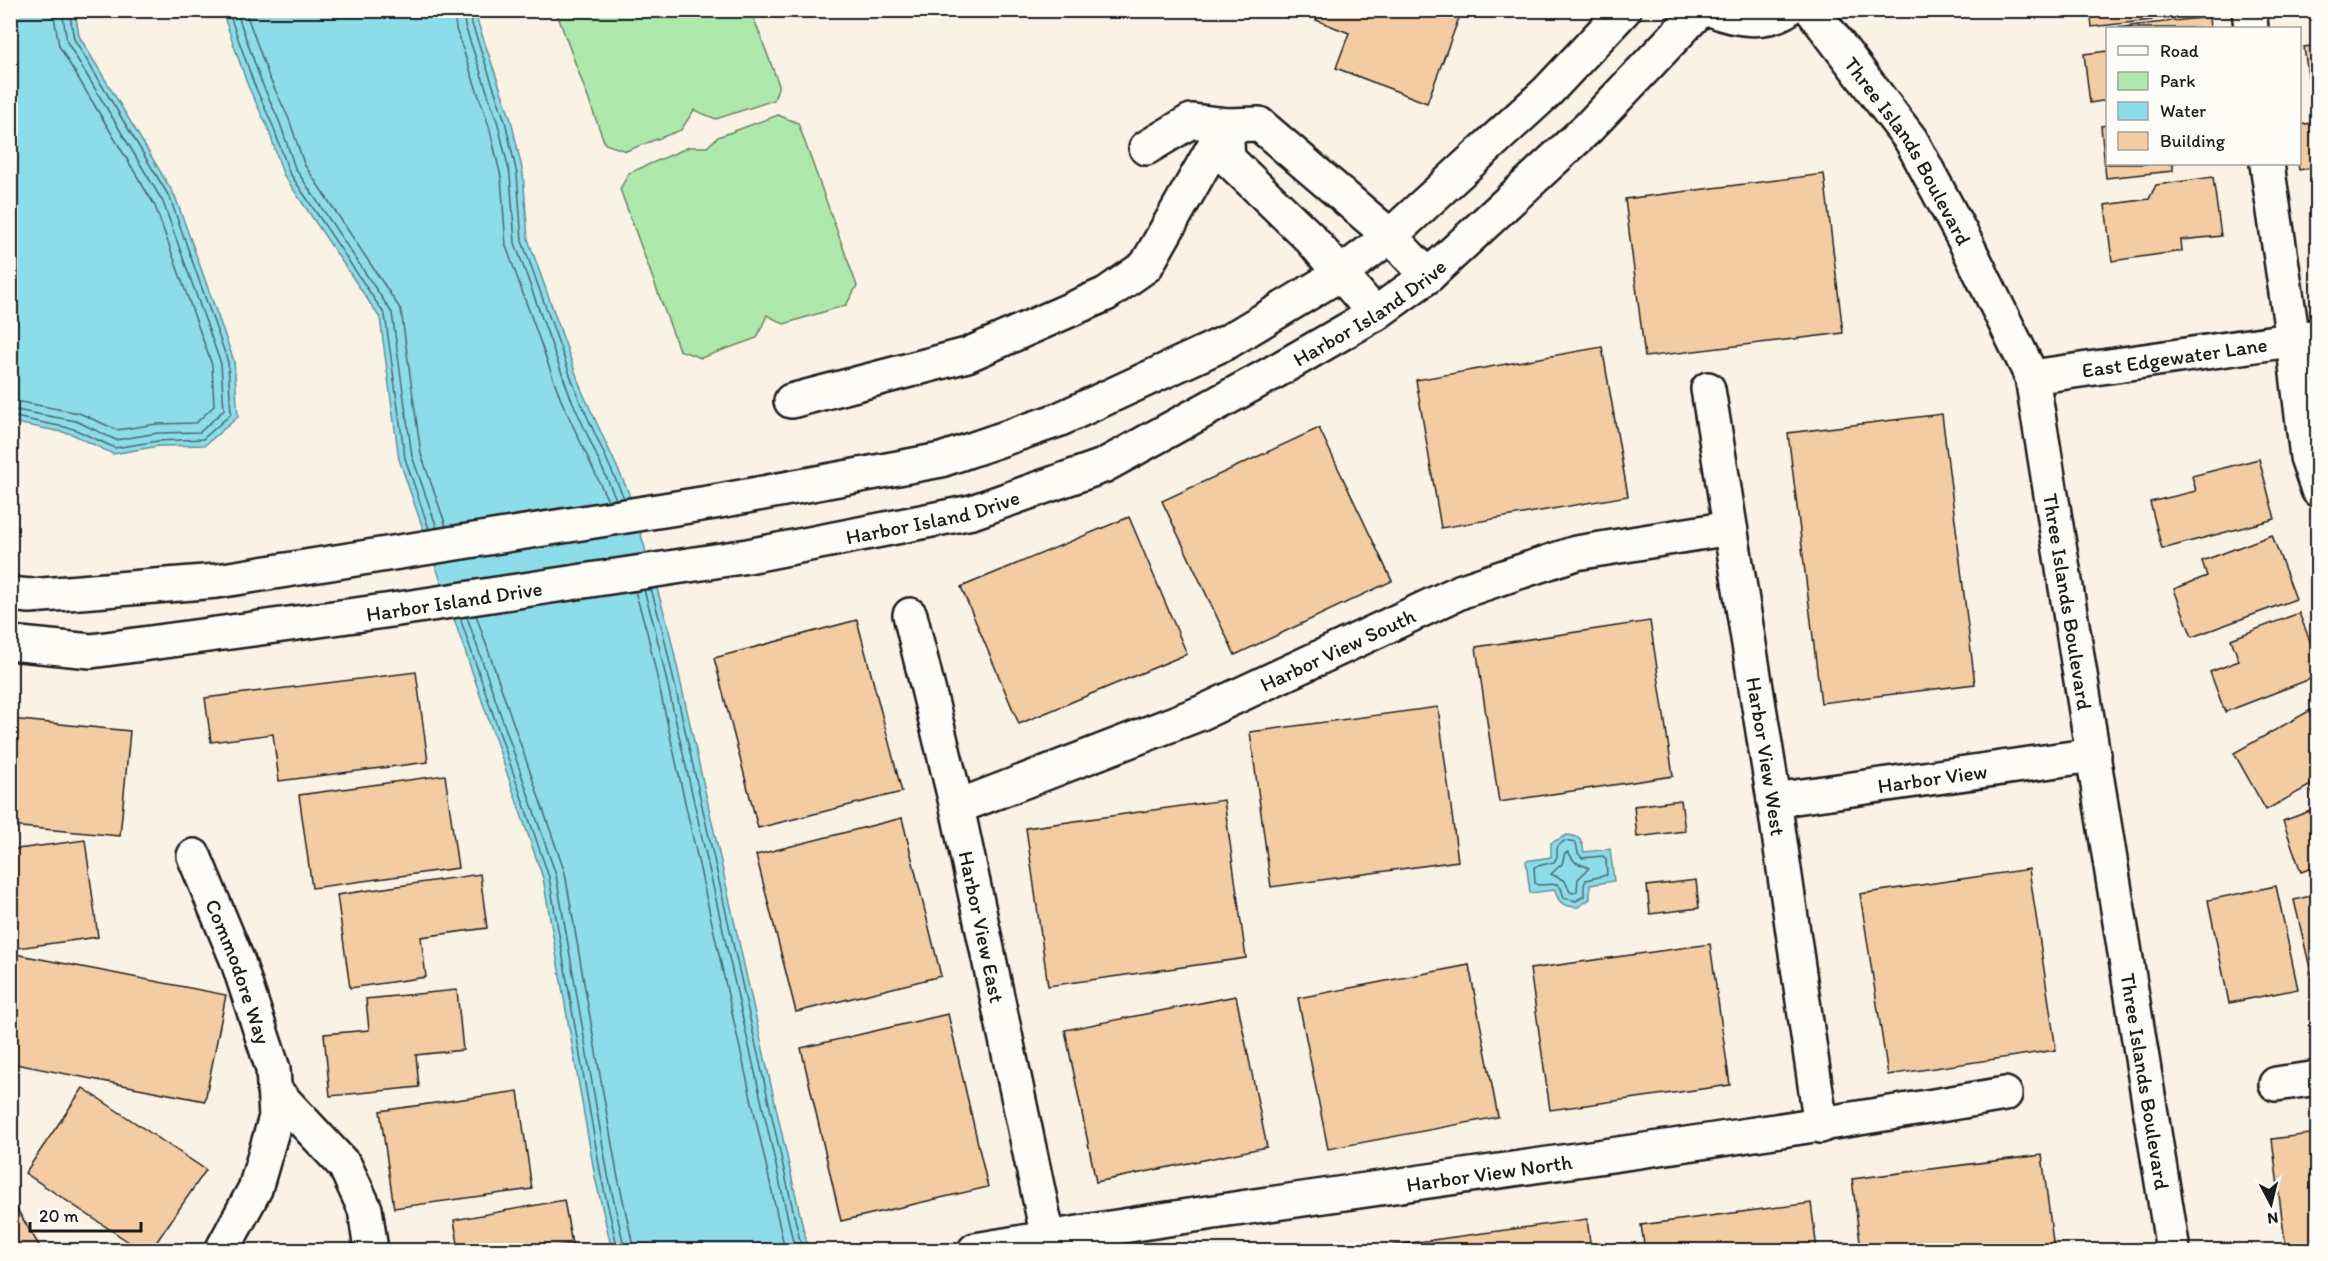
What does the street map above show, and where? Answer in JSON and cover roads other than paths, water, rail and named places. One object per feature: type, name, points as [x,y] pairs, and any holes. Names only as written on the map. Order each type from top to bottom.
[{"type":"street","points":[[10,594],[30,596],[217,582],[714,502],[941,460],[1058,420],[1227,342],[1340,274],[1390,236],[1547,92],[1624,10]]},
{"type":"street","name":"Harbor Island Drive","points":[[10,643],[92,651],[392,610],[748,556],[972,512],[1103,466],[1375,314],[1428,276],[1588,128],[1700,10]]},
{"type":"street","points":[[1713,10],[1728,17],[1755,19],[1786,10]]},
{"type":"street","name":"Three Islands Boulevard","points":[[1812,10],[1911,140],[1966,243],[2032,377],[2173,1251]]},
{"type":"street","points":[[2249,10],[2251,27]]},
{"type":"street","points":[[1146,148],[1191,121],[1226,125],[1259,124],[1390,236],[1428,276]]},
{"type":"street","points":[[1226,125],[1228,159],[1311,238],[1375,314]]},
{"type":"street","points":[[791,400],[967,355],[1106,294],[1146,266],[1226,125]]},
{"type":"street","points":[[2267,165],[2305,338],[2307,457],[2318,490]]},
{"type":"street","name":"East Edgewater Lane","points":[[2032,377],[2305,338]]},
{"type":"street","name":"Harbor View West","points":[[1708,389],[1774,800],[1821,1126]]},
{"type":"street","name":"Harbor View South","points":[[957,807],[1201,713],[1462,591],[1576,553],[1730,528]]},
{"type":"street","name":"Harbor View East","points":[[910,615],[957,807],[1048,1238]]},
{"type":"street","name":"Harbor View","points":[[1774,800],[2094,755]]},
{"type":"street","name":"Commodore Way","points":[[194,856],[238,962],[273,1069],[276,1117],[255,1189],[222,1251]]},
{"type":"street","points":[[2276,1084],[2318,1078]]},
{"type":"street","points":[[274,1090],[345,1166],[365,1209],[371,1251]]},
{"type":"street","name":"Harbor View North","points":[[975,1251],[1048,1238],[1821,1126],[2004,1094]]},
{"type":"water","points":[[10,11],[75,11],[79,36],[175,196],[234,361],[238,417],[205,445],[159,446],[113,454],[72,434],[11,422]]},
{"type":"water","points":[[222,11],[476,11],[511,120],[523,173],[528,239],[582,391],[628,491],[668,626],[808,1250],[612,1250],[595,1177],[543,878],[399,459],[380,318],[283,174],[268,128],[248,86]]},
{"type":"water","points":[[1567,835],[1580,839],[1584,852],[1610,849],[1614,881],[1590,885],[1590,899],[1578,907],[1562,903],[1555,890],[1530,893],[1526,861],[1551,857],[1551,843]]}]
